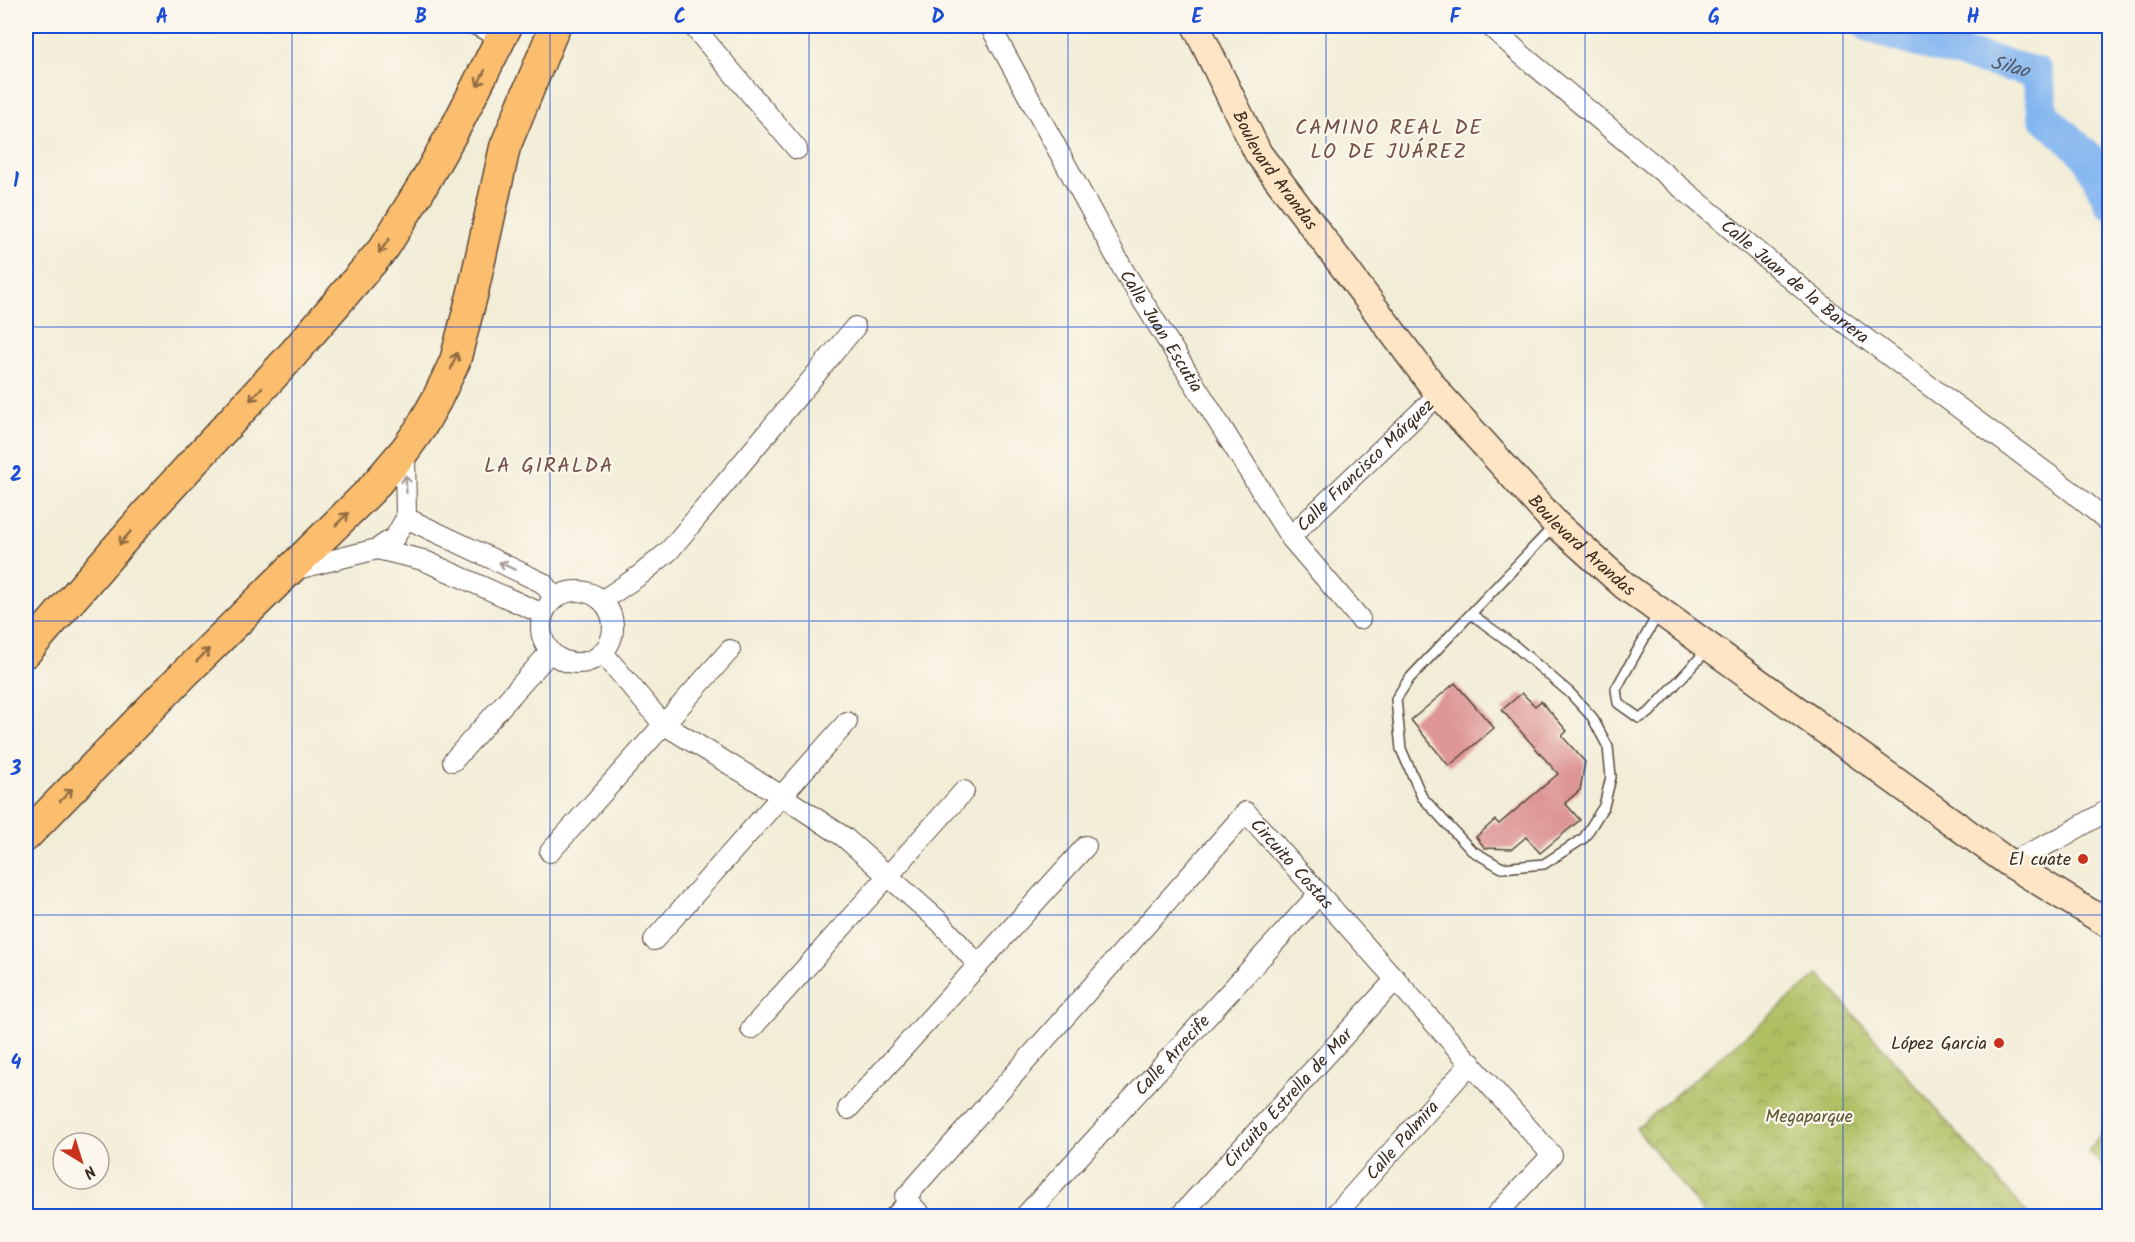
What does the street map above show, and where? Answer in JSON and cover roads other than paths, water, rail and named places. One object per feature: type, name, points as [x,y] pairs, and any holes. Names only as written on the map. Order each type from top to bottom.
[{"type":"main road","points":[[26,836],[286,572],[370,491],[405,450],[437,399],[455,361],[505,147],[555,26]]},
{"type":"main road","name":"Boulevard Arandas","points":[[1196,26],[1258,153],[1439,394],[1556,524],[1625,586],[1659,611],[2009,863],[2109,925]]},
{"type":"main road","points":[[26,652],[145,515],[293,354],[384,248],[459,121],[503,34]]},
{"type":"street","points":[[693,26],[797,150]]},
{"type":"street","name":"Calle Juan Escutia","points":[[990,26],[1124,271],[1290,537],[1360,619]]},
{"type":"street","name":"Calle Juan de la Barrera","points":[[1490,26],[1834,315],[2071,490],[2109,523]]},
{"type":"street","points":[[603,600],[640,575],[669,551],[855,327]]},
{"type":"street","name":"Calle Francisco Márquez","points":[[1290,537],[1439,394]]},
{"type":"street","points":[[286,572],[377,549],[395,537],[406,518],[405,450]]},
{"type":"street","points":[[406,518],[543,583],[554,597]]},
{"type":"street","points":[[377,549],[423,560],[543,614]]},
{"type":"street","points":[[570,590],[588,591],[603,600],[612,615],[613,632],[603,653],[579,664],[563,661],[550,652],[542,640],[540,626],[543,614],[554,597],[570,590]]},
{"type":"street","points":[[550,852],[730,650]]},
{"type":"street","points":[[453,761],[550,652]]},
{"type":"street","points":[[603,653],[663,723],[844,837],[940,922],[978,965]]},
{"type":"street","points":[[654,940],[847,722]]},
{"type":"street","points":[[751,1029],[964,791]]},
{"type":"street","points":[[2009,863],[2060,838],[2109,809]]},
{"type":"street","name":"Circuito Costas","points":[[905,1198],[1246,812],[1552,1155],[1495,1216]]},
{"type":"street","points":[[848,1109],[1086,846]]},
{"type":"street","name":"Calle Arrecife","points":[[1025,1216],[1319,894]]},
{"type":"street","name":"Circuito Estrella de Mar","points":[[1180,1216],[1396,979]]},
{"type":"street","name":"Calle Palmira","points":[[1334,1216],[1471,1063]]},
{"type":"street","points":[[905,1198],[922,1216]]},
{"type":"lane","points":[[466,26],[503,34]]},
{"type":"lane","points":[[1471,614],[1515,646],[1570,693],[1592,717],[1608,747],[1611,777],[1604,806],[1584,838],[1544,864],[1502,868],[1471,850],[1422,797],[1401,749],[1396,699],[1409,678],[1556,524]]},
{"type":"lane","points":[[1659,611],[1616,689],[1618,703],[1639,718],[1649,713],[1710,647]]},
{"type":"lane","points":[[26,1002],[28,1008],[26,1013]]},
{"type":"lane","points":[[888,1216],[905,1198]]},
{"type":"waterway","name":"Silao","points":[[1869,26],[1897,36],[2037,73],[2044,116],[2088,157],[2110,203]]},
{"type":"place","name":"El cuate","points":[[2083,859]]},
{"type":"place","name":"López Garcia","points":[[1999,1043]]},
{"type":"district","name":"CAMINO REAL DE LO DE JUÁREZ","points":[[1389,139]]},
{"type":"district","name":"LA GIRALDA","points":[[549,465]]},
{"type":"park label","name":"Megaparque","points":[[1809,1116]]}]
